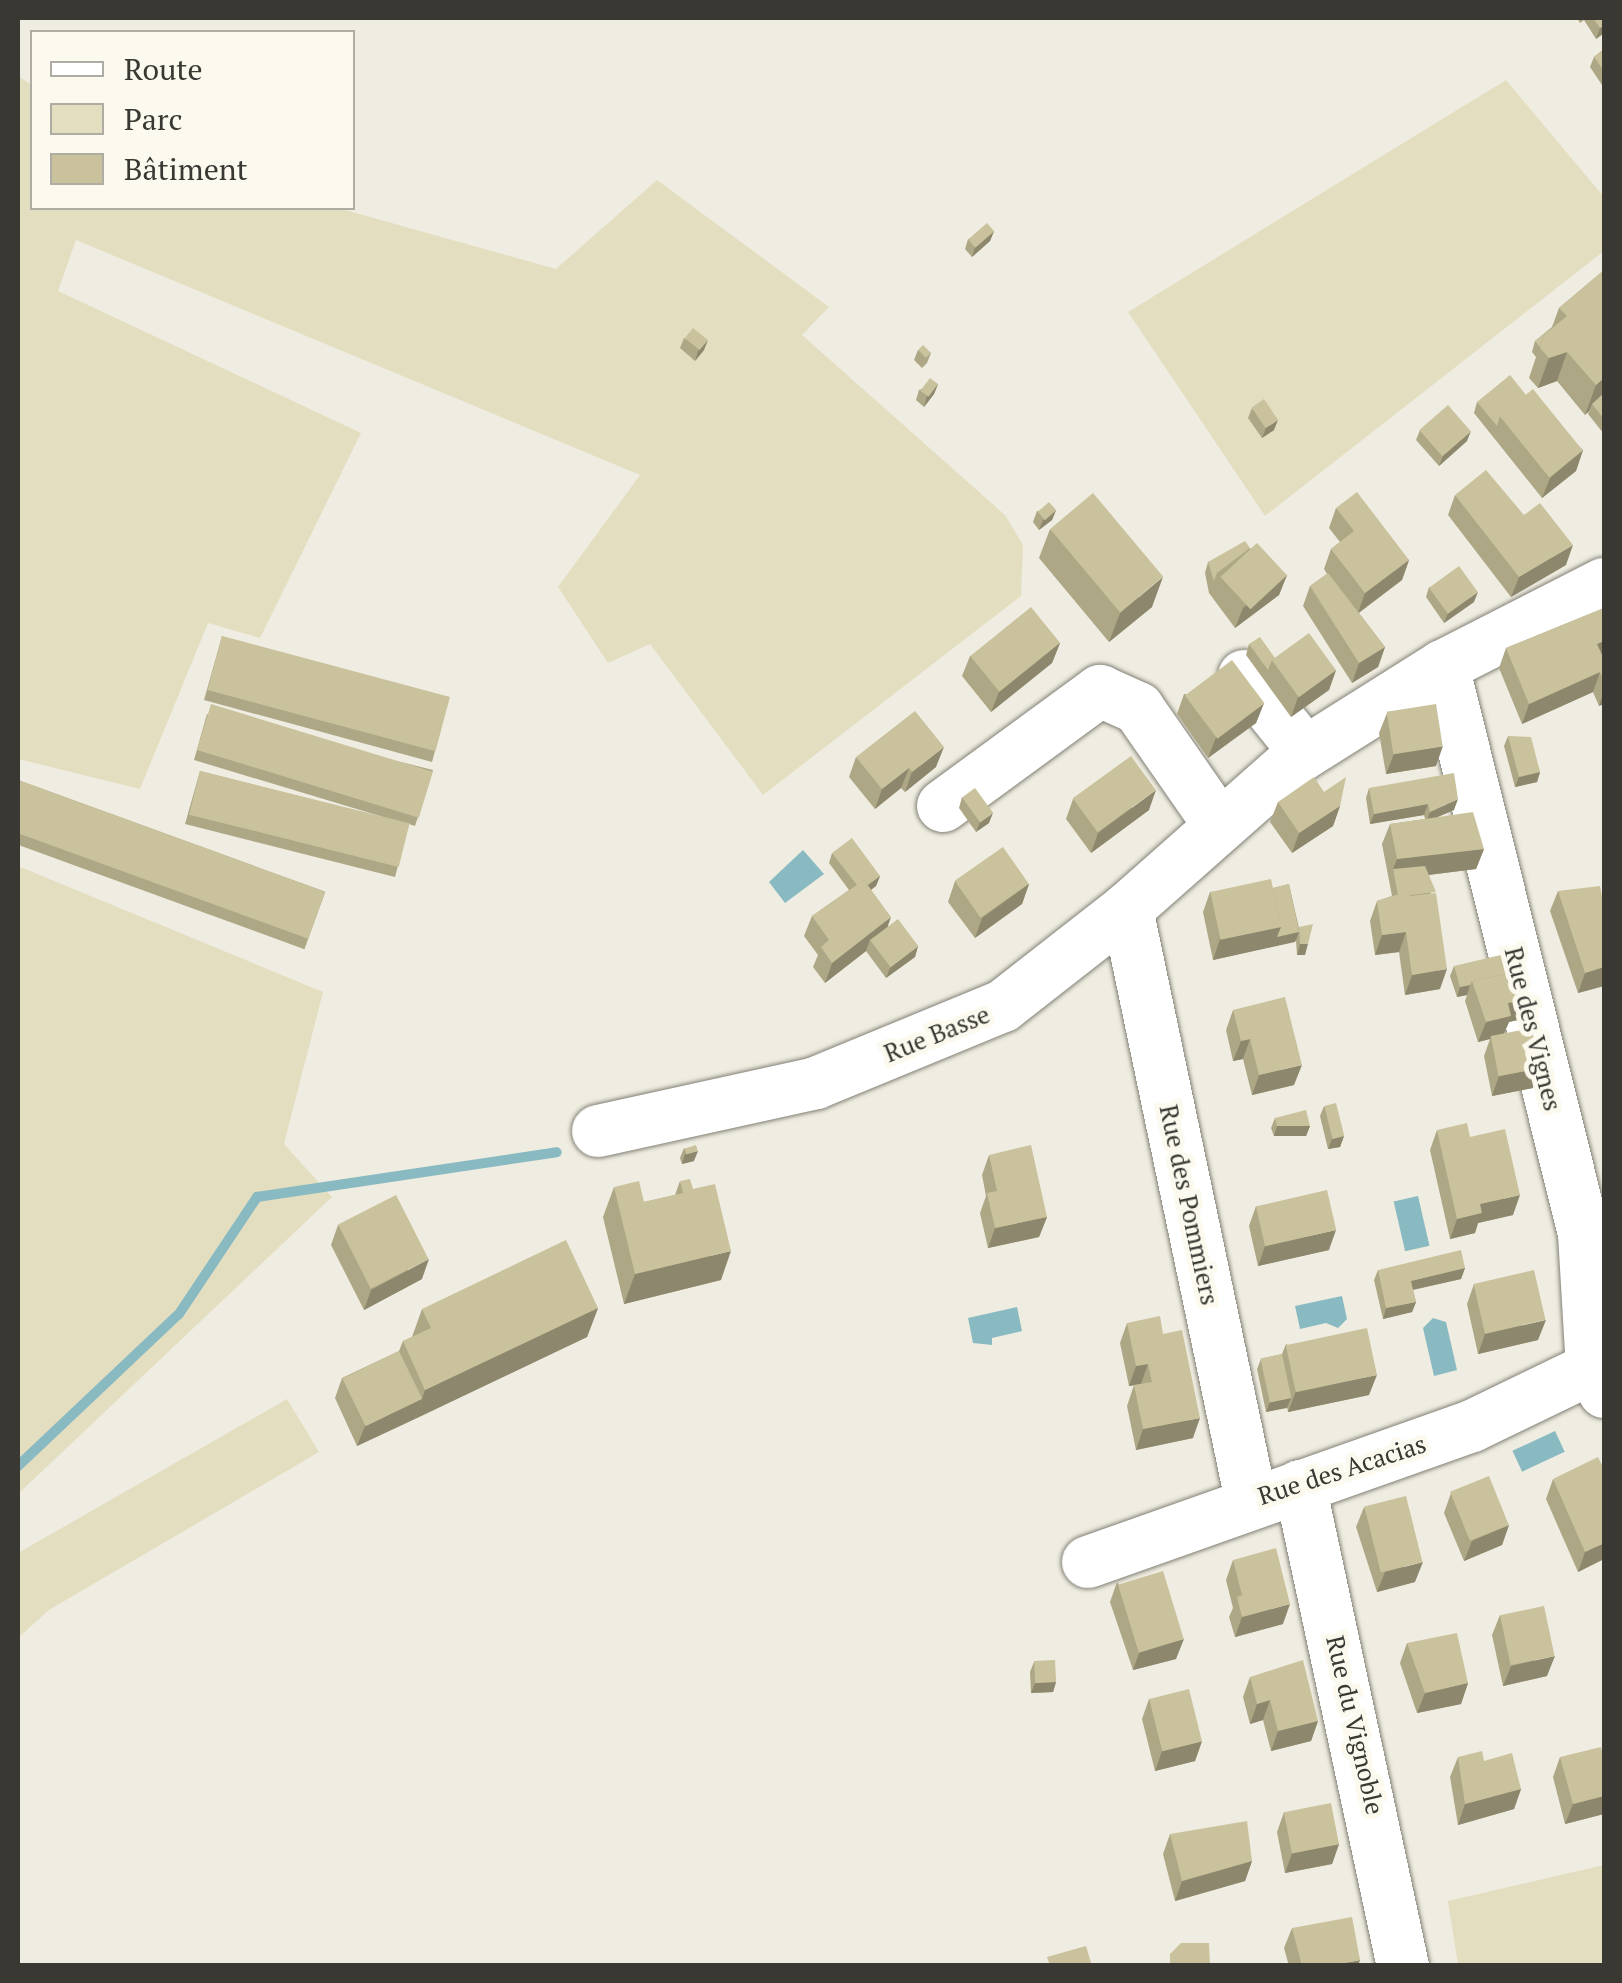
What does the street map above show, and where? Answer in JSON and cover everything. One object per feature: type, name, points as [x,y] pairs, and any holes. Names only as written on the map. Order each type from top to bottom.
[{"type":"street","name":"Rue Basse","points":[[598,1131],[816,1082],[1004,1006],[1127,909],[1306,752],[1442,666],[1604,584]]},
{"type":"street","name":"Rue des Vignes","points":[[1442,666],[1584,1234],[1598,1380]]},
{"type":"street","points":[[1244,676],[1306,752]]},
{"type":"street","points":[[943,806],[1100,692],[1138,708],[1220,826]]},
{"type":"street","name":"Rue des Pommiers","points":[[1127,909],[1250,1500]]},
{"type":"street","name":"Rue des Acacias","points":[[1088,1562],[1250,1500],[1300,1486],[1598,1380]]},
{"type":"street","name":"Rue du Vignoble","points":[[1300,1486],[1403,1966]]},
{"type":"green space","points":[[18,76],[30,84],[30,210],[345,210],[556,269],[657,180],[829,307],[802,335],[1005,515],[1023,545],[1021,596],[763,795],[650,644],[608,663],[558,587],[640,475],[76,240],[58,291],[361,433],[260,638],[208,623],[140,789],[18,759]]},
{"type":"green space","points":[[1506,80],[1604,197],[1604,251],[1265,516],[1128,312]]},
{"type":"green space","points":[[18,866],[323,992],[284,1144],[332,1197],[18,1494]]},
{"type":"green space","points":[[287,1399],[319,1452],[49,1610],[18,1638],[18,1553]]},
{"type":"green space","points":[[1604,1865],[1604,1965],[1458,1965],[1448,1901]]},
{"type":"water","points":[[803,850],[824,874],[785,903],[769,882]]},
{"type":"water","points":[[1418,1196],[1429,1246],[1405,1251],[1394,1202]]},
{"type":"water","points":[[1342,1296],[1347,1319],[1338,1328],[1326,1323],[1300,1329],[1295,1306]]},
{"type":"water","points":[[1017,1307],[1022,1331],[992,1338],[992,1345],[973,1343],[968,1318]]},
{"type":"water","points":[[1433,1318],[1446,1322],[1457,1370],[1434,1376],[1423,1328]]},
{"type":"water","points":[[1555,1431],[1565,1452],[1522,1472],[1512,1451]]},
{"type":"building","points":[[1593,18],[1604,18],[1604,26],[1600,28]]},
{"type":"building","points":[[1604,49],[1604,66],[1603,70],[1594,57]]},
{"type":"building","points":[[987,223],[994,231],[975,248],[968,239]]},
{"type":"building","points":[[1604,270],[1604,378],[1596,385],[1567,352],[1549,358],[1540,348],[1544,335],[1567,316],[1559,308]]},
{"type":"building","points":[[693,328],[708,340],[700,350],[685,338]]},
{"type":"building","points":[[923,345],[931,353],[926,358],[918,350]]},
{"type":"building","points":[[1510,375],[1526,395],[1500,416],[1497,426],[1477,402]]},
{"type":"building","points":[[930,378],[938,384],[928,397],[920,391]]},
{"type":"building","points":[[1533,389],[1583,450],[1549,477],[1500,416]]},
{"type":"building","points":[[1604,393],[1604,419],[1592,404]]},
{"type":"building","points":[[1264,399],[1278,420],[1266,428],[1252,407]]},
{"type":"building","points":[[1448,405],[1471,431],[1442,456],[1419,430]]},
{"type":"building","points":[[1486,470],[1524,515],[1540,503],[1573,545],[1519,577],[1455,495]]},
{"type":"building","points":[[1357,492],[1409,560],[1365,593],[1331,549],[1354,531],[1336,508]]},
{"type":"building","points":[[1093,493],[1163,576],[1120,612],[1050,529]]},
{"type":"building","points":[[1049,502],[1056,510],[1045,520],[1038,512]]},
{"type":"building","points":[[1245,541],[1250,548],[1217,573],[1214,581],[1208,562]]},
{"type":"building","points":[[1257,543],[1287,575],[1250,609],[1220,577]]},
{"type":"building","points":[[1459,566],[1478,592],[1448,614],[1429,588]]},
{"type":"building","points":[[1328,573],[1385,647],[1359,663],[1310,586]]},
{"type":"building","points":[[1031,607],[1060,643],[999,692],[970,656]]},
{"type":"building","points":[[1604,608],[1604,641],[1597,644],[1604,657],[1604,682],[1600,672],[1529,704],[1506,648]]},
{"type":"building","points":[[1309,633],[1336,670],[1299,697],[1272,660]]},
{"type":"building","points":[[222,636],[450,697],[435,751],[208,690]]},
{"type":"building","points":[[1260,637],[1275,658],[1268,670],[1249,644]]},
{"type":"building","points":[[1232,660],[1264,703],[1217,739],[1185,696]]},
{"type":"building","points":[[211,704],[433,772],[419,818],[197,750]]},
{"type":"building","points":[[1436,704],[1443,746],[1393,754],[1387,712]]},
{"type":"building","points":[[915,711],[944,747],[882,789],[856,757]]},
{"type":"building","points":[[1508,736],[1531,737],[1540,772],[1519,777]]},
{"type":"building","points":[[1131,756],[1156,790],[1097,832],[1073,798]]},
{"type":"building","points":[[200,771],[410,823],[399,867],[189,815]]},
{"type":"building","points":[[1454,773],[1458,799],[1430,812],[1428,804],[1374,814],[1369,788]]},
{"type":"building","points":[[1314,777],[1324,792],[1346,777],[1340,806],[1299,833],[1278,802]]},
{"type":"building","points":[[18,780],[325,892],[308,939],[18,833]]},
{"type":"building","points":[[975,788],[993,813],[980,822],[962,797]]},
{"type":"building","points":[[1473,812],[1484,849],[1397,859],[1390,824]]},
{"type":"building","points":[[852,838],[880,876],[868,885],[864,880],[857,885],[832,853]]},
{"type":"building","points":[[1003,847],[1029,884],[980,918],[955,881]]},
{"type":"building","points":[[1425,866],[1436,892],[1410,895],[1409,891],[1398,895],[1393,869]]},
{"type":"building","points":[[1271,879],[1281,927],[1221,940],[1210,892]]},
{"type":"building","points":[[864,880],[891,917],[832,963],[821,947],[829,940],[812,916]]},
{"type":"building","points":[[1289,884],[1299,932],[1277,937],[1281,927],[1273,888]]},
{"type":"building","points":[[1600,886],[1604,967],[1585,973],[1558,891]]},
{"type":"building","points":[[1409,891],[1410,896],[1436,893],[1447,969],[1412,975],[1406,932],[1382,935],[1377,901]]},
{"type":"building","points":[[898,919],[918,946],[891,967],[870,940]]},
{"type":"building","points":[[1313,924],[1308,944],[1300,944],[1299,927]]},
{"type":"building","points":[[1505,954],[1511,973],[1460,987],[1454,966]]},
{"type":"building","points":[[1517,972],[1525,1000],[1508,1003],[1511,1016],[1486,1022],[1472,981]]},
{"type":"building","points":[[1285,997],[1302,1065],[1259,1075],[1250,1039],[1241,1041],[1233,1010]]},
{"type":"building","points":[[1532,1028],[1540,1068],[1499,1076],[1491,1036]]},
{"type":"building","points":[[1336,1103],[1344,1136],[1333,1139],[1324,1106]]},
{"type":"building","points":[[1306,1110],[1310,1126],[1277,1126],[1275,1118]]},
{"type":"building","points":[[1467,1123],[1470,1137],[1505,1129],[1520,1195],[1480,1204],[1482,1213],[1457,1219],[1437,1130]]},
{"type":"building","points":[[696,1145],[698,1151],[686,1154],[685,1149]]},
{"type":"building","points":[[1031,1145],[1047,1217],[995,1228],[987,1193],[997,1191],[989,1155]]},
{"type":"building","points":[[690,1179],[693,1189],[715,1184],[731,1251],[635,1274],[614,1187],[639,1181],[644,1202],[683,1193],[680,1181]]},
{"type":"building","points":[[1327,1190],[1336,1230],[1265,1246],[1256,1206]]},
{"type":"building","points":[[396,1195],[429,1259],[371,1289],[338,1225]]},
{"type":"building","points":[[566,1240],[598,1308],[425,1390],[403,1341],[431,1328],[422,1309]]},
{"type":"building","points":[[1461,1250],[1465,1268],[1411,1281],[1416,1302],[1386,1308],[1378,1270]]},
{"type":"building","points":[[1534,1270],[1545,1320],[1485,1334],[1474,1284]]},
{"type":"building","points":[[1160,1316],[1163,1334],[1182,1330],[1200,1418],[1143,1429],[1134,1385],[1152,1382],[1148,1364],[1136,1366],[1127,1323]]},
{"type":"building","points":[[1367,1328],[1377,1375],[1296,1392],[1286,1345]]},
{"type":"building","points":[[399,1351],[422,1399],[366,1426],[342,1379]]},
{"type":"building","points":[[1282,1354],[1291,1398],[1270,1403],[1260,1359]]},
{"type":"building","points":[[1598,1457],[1604,1469],[1604,1543],[1585,1552],[1553,1479]]},
{"type":"building","points":[[1489,1476],[1509,1525],[1470,1541],[1450,1492]]},
{"type":"building","points":[[1406,1496],[1422,1562],[1381,1572],[1364,1506]]},
{"type":"building","points":[[1276,1548],[1290,1604],[1242,1617],[1237,1597],[1242,1595],[1233,1560]]},
{"type":"building","points":[[1163,1571],[1184,1639],[1139,1653],[1118,1585]]},
{"type":"building","points":[[1544,1606],[1555,1656],[1511,1665],[1500,1615]]},
{"type":"building","points":[[1457,1633],[1468,1683],[1425,1693],[1407,1643]]},
{"type":"building","points":[[1055,1660],[1056,1682],[1035,1683],[1034,1661]]},
{"type":"building","points":[[1303,1660],[1318,1721],[1278,1731],[1270,1700],[1257,1704],[1250,1677]]},
{"type":"building","points":[[1189,1689],[1202,1741],[1162,1751],[1149,1699]]},
{"type":"building","points":[[1601,1747],[1604,1796],[1573,1804],[1560,1757]]},
{"type":"building","points":[[1482,1751],[1484,1761],[1512,1753],[1521,1789],[1465,1804],[1458,1757]]},
{"type":"building","points":[[1331,1803],[1339,1844],[1292,1853],[1284,1812]]},
{"type":"building","points":[[1247,1821],[1252,1861],[1182,1881],[1170,1834]]},
{"type":"building","points":[[1352,1917],[1360,1960],[1345,1966],[1302,1966],[1292,1928]]},
{"type":"building","points":[[1181,1943],[1209,1943],[1210,1966],[1170,1966],[1170,1954]]},
{"type":"building","points":[[1086,1946],[1092,1966],[1050,1966],[1047,1957]]},
{"type":"waterway","points":[[18,1466],[179,1314],[257,1197],[557,1152]]}]
